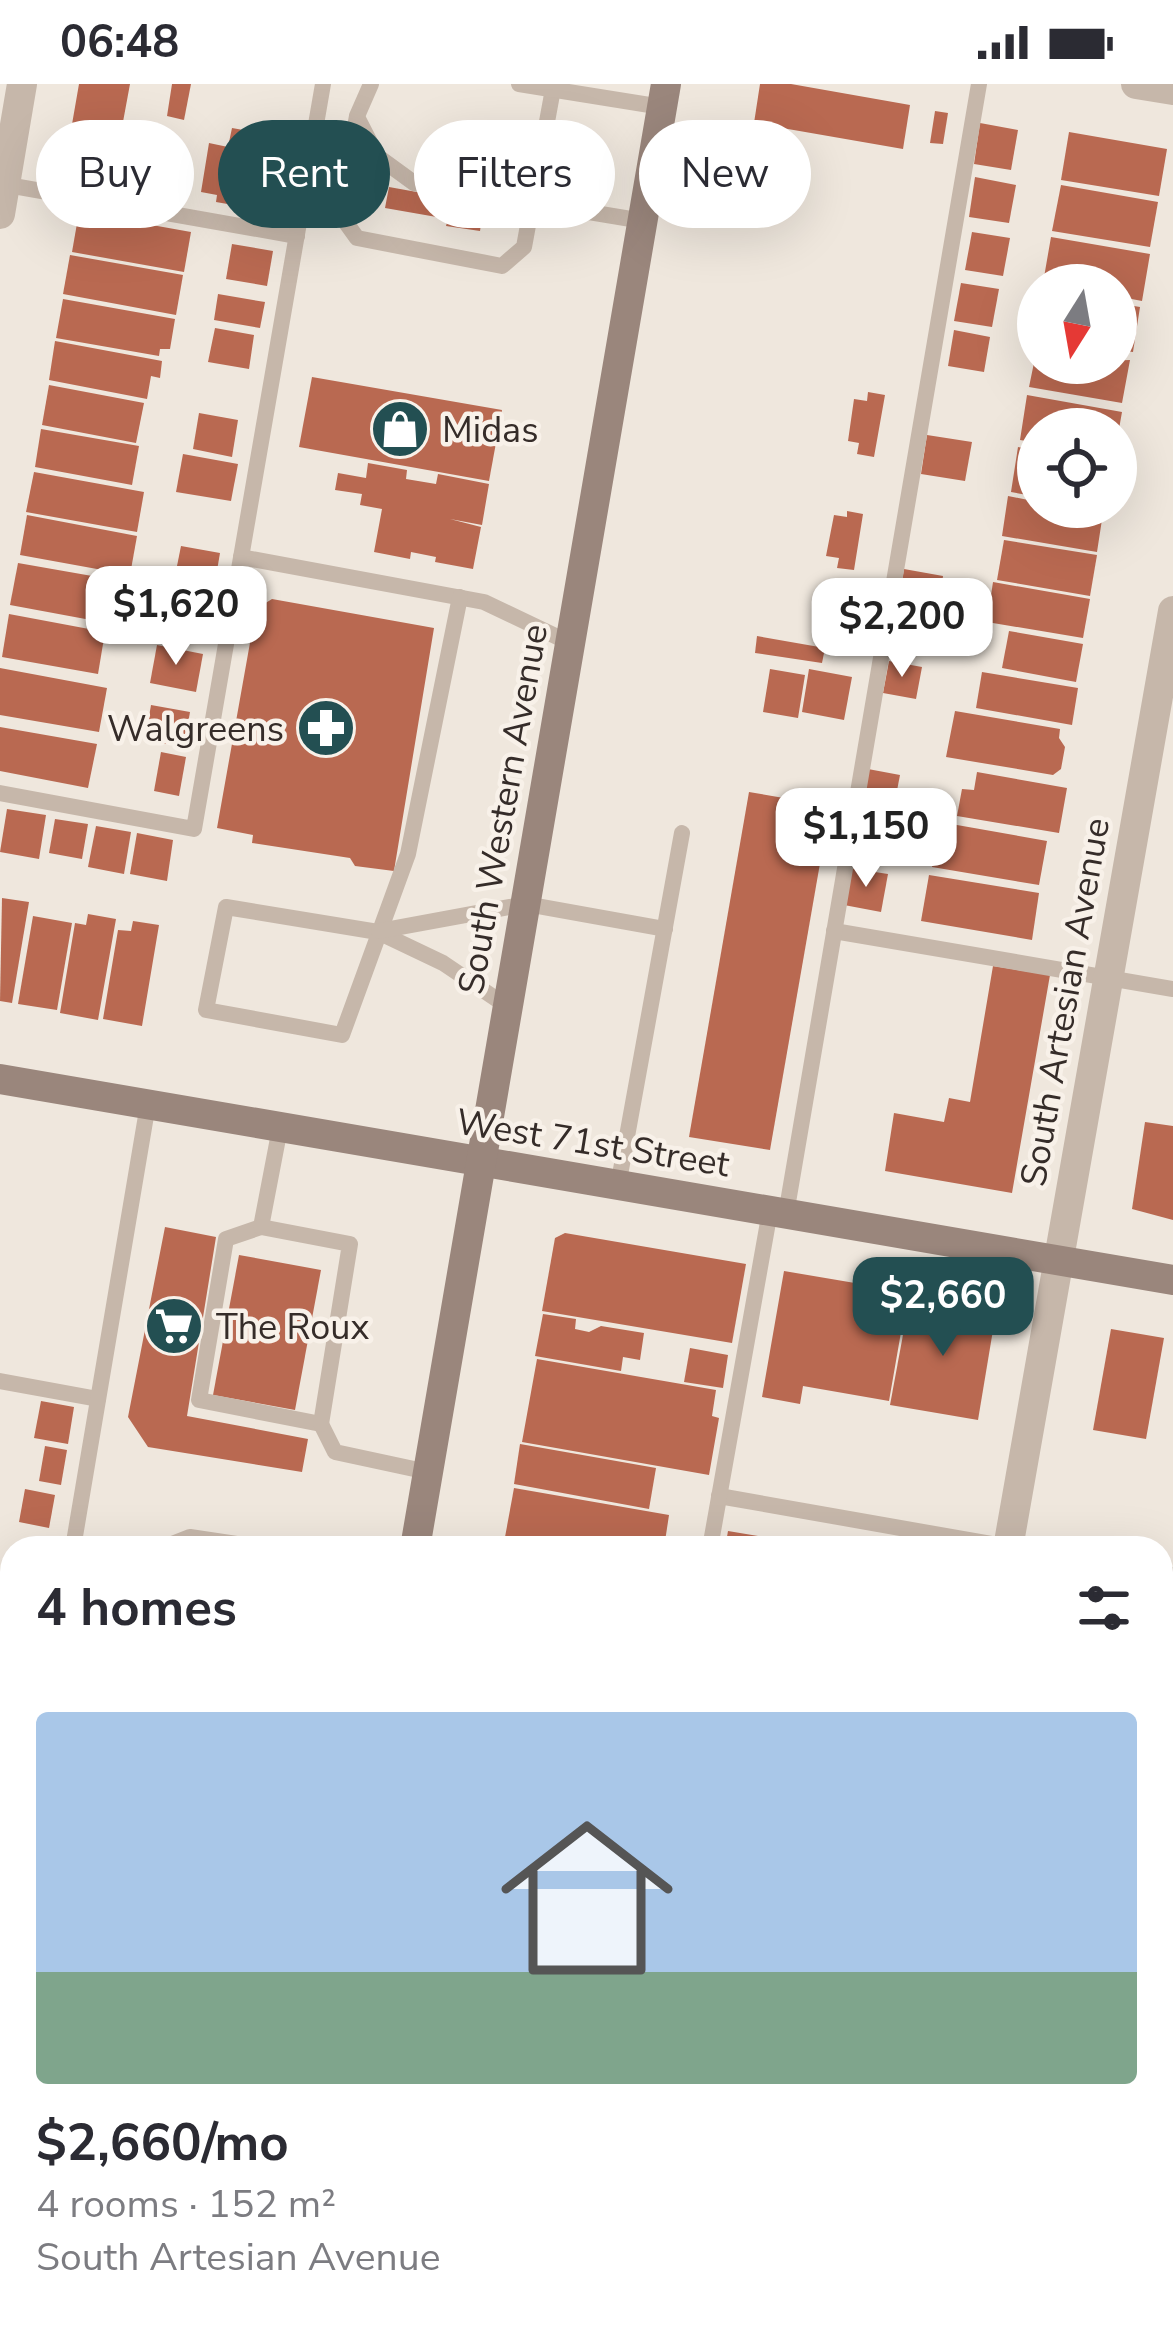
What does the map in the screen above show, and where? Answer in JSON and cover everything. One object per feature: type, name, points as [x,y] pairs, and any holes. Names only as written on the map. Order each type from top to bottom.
[{"type":"main road","name":"South Western Avenue","points":[[418,1536],[642,228]]},
{"type":"main road","name":"West 71st Street","points":[[0,1078],[1173,1280]]},
{"type":"street","points":[[2,194],[22,84]]},
{"type":"street","points":[[1136,84],[1173,90]]},
{"type":"street","name":"South Artesian Avenue","points":[[1013,1536],[1173,611]]},
{"type":"lane","points":[[0,793],[194,829],[323,84]]},
{"type":"lane","points":[[370,84],[357,116],[339,213],[357,238],[502,266],[524,247],[528,228]]},
{"type":"lane","points":[[519,84],[664,95]]},
{"type":"lane","points":[[712,1536],[834,931],[979,84]]},
{"type":"lane","points":[[548,120],[553,89]]},
{"type":"lane","points":[[357,116],[377,157],[414,183]]},
{"type":"lane","points":[[2,194],[297,236]]},
{"type":"lane","points":[[241,557],[484,602],[570,644]]},
{"type":"lane","points":[[460,597],[408,854],[378,932],[342,1034],[206,1010],[226,908],[378,932],[443,963],[508,1006]]},
{"type":"lane","points":[[618,1186],[682,832]]},
{"type":"lane","points":[[378,932],[526,904],[664,929]]},
{"type":"lane","points":[[834,931],[1173,988]]},
{"type":"lane","points":[[75,1536],[148,1104]]},
{"type":"lane","points":[[261,1227],[280,1128]]},
{"type":"lane","points":[[321,1424],[199,1400],[226,1239],[261,1227],[350,1244],[321,1424],[335,1452],[428,1472]]},
{"type":"lane","points":[[0,1382],[98,1399]]},
{"type":"lane","points":[[719,1496],[944,1536]]},
{"type":"building","points":[[79,84],[130,84],[123,120],[73,120]]},
{"type":"building","points":[[172,84],[191,84],[184,120],[167,116]]},
{"type":"building","points":[[760,84],[791,84],[910,105],[903,149],[811,133],[811,120],[754,120]]},
{"type":"building","points":[[935,111],[948,113],[943,144],[930,143]]},
{"type":"building","points":[[980,123],[1018,130],[1011,170],[974,164]]},
{"type":"building","points":[[1069,132],[1167,149],[1159,196],[1061,180]]},
{"type":"building","points":[[209,143],[218,145],[218,202],[217,195],[201,192]]},
{"type":"building","points":[[975,177],[1016,185],[1009,223],[969,217]]},
{"type":"building","points":[[1061,185],[1158,202],[1150,247],[1052,231]]},
{"type":"building","points":[[390,187],[414,192],[414,213],[390,209]]},
{"type":"building","points":[[76,228],[191,232],[184,272],[72,252]]},
{"type":"building","points":[[972,232],[1010,238],[1003,276],[965,270]]},
{"type":"building","points":[[1051,237],[1150,254],[1142,301],[1137,300],[1137,264],[1046,264]]},
{"type":"building","points":[[232,244],[273,251],[267,286],[226,279]]},
{"type":"building","points":[[70,255],[183,275],[176,315],[63,294]]},
{"type":"building","points":[[961,283],[999,289],[992,327],[954,321]]},
{"type":"building","points":[[218,294],[265,302],[260,328],[214,320]]},
{"type":"building","points":[[63,299],[175,319],[170,349],[160,349],[159,356],[56,338]]},
{"type":"building","points":[[215,328],[254,335],[249,369],[208,362]]},
{"type":"building","points":[[954,330],[990,337],[984,372],[948,366]]},
{"type":"building","points":[[55,341],[162,361],[160,378],[151,376],[147,399],[49,380]]},
{"type":"building","name":"Midas","points":[[312,377],[502,410],[489,481],[299,447]]},
{"type":"building","points":[[1030,384],[1126,384],[1122,403]]},
{"type":"building","points":[[49,385],[144,403],[136,443],[42,425]]},
{"type":"building","points":[[868,392],[885,395],[874,457],[857,454],[859,443],[848,441],[854,399],[867,401]]},
{"type":"building","points":[[1027,395],[1100,408],[1025,408]]},
{"type":"building","points":[[199,413],[238,420],[232,457],[193,449]]},
{"type":"building","points":[[41,429],[139,446],[132,485],[35,467]]},
{"type":"building","points":[[927,435],[972,442],[965,481],[921,474]]},
{"type":"building","points":[[1017,453],[1017,493],[1011,492]]},
{"type":"building","points":[[183,454],[238,464],[231,501],[176,492]]},
{"type":"building","points":[[368,463],[407,470],[406,479],[436,484],[438,474],[489,484],[482,525],[450,519],[481,527],[473,569],[411,552],[410,559],[374,552],[382,509],[360,505],[362,494],[335,490],[338,473],[366,478]]},
{"type":"building","points":[[34,472],[144,492],[137,532],[26,512]]},
{"type":"building","points":[[1008,496],[1017,498],[1017,528],[1101,528],[1097,552],[1002,536]]},
{"type":"building","points":[[847,511],[863,514],[854,570],[837,568],[839,558],[826,556],[834,515],[847,517]]},
{"type":"building","points":[[27,515],[137,536],[130,575],[20,555]]},
{"type":"building","points":[[1004,540],[1097,555],[1090,596],[997,580]]},
{"type":"building","points":[[181,546],[220,553],[214,588],[174,581]]},
{"type":"building","points":[[18,563],[115,580],[107,623],[10,605]]},
{"type":"building","points":[[904,569],[943,576],[938,613],[898,606]]},
{"type":"building","points":[[993,582],[1090,599],[1083,638],[987,622]]},
{"type":"building","name":"Walgreens","points":[[272,599],[434,628],[394,871],[355,866],[350,858],[252,843],[253,835],[217,828],[256,609]]},
{"type":"building","points":[[169,600],[209,607],[204,640],[164,632]]},
{"type":"building","points":[[9,614],[105,632],[98,674],[2,657]]},
{"type":"building","points":[[1009,631],[1083,644],[1076,682],[1002,668]]},
{"type":"building","points":[[757,636],[825,648],[822,663],[755,653]]},
{"type":"building","points":[[157,645],[203,654],[196,692],[150,683]]},
{"type":"building","points":[[889,661],[922,667],[916,699],[883,693]]},
{"type":"building","points":[[0,668],[107,688],[99,732],[0,715]]},
{"type":"building","points":[[770,669],[805,675],[798,718],[763,712]]},
{"type":"building","points":[[809,669],[852,677],[844,720],[802,712]]},
{"type":"building","points":[[982,672],[1078,688],[1072,725],[976,708]]},
{"type":"building","points":[[151,705],[190,712],[184,747],[145,740]]},
{"type":"building","points":[[955,711],[1060,729],[1065,747],[1061,769],[1053,775],[946,757]]},
{"type":"building","points":[[0,727],[97,744],[88,788],[0,771]]},
{"type":"building","points":[[161,752],[186,757],[179,796],[154,791]]},
{"type":"building","points":[[868,769],[900,775],[894,806],[862,800]]},
{"type":"building","points":[[977,772],[1067,788],[1059,833],[957,816],[962,789],[974,790]]},
{"type":"building","points":[[749,792],[830,806],[770,1150],[689,1137]]},
{"type":"building","points":[[7,809],[46,815],[39,859],[0,852]]},
{"type":"building","points":[[863,817],[897,824],[890,862],[856,856]]},
{"type":"building","points":[[55,819],[88,824],[82,859],[49,853]]},
{"type":"building","points":[[940,822],[1047,841],[1039,885],[932,867]]},
{"type":"building","points":[[96,826],[131,832],[124,874],[88,867]]},
{"type":"building","points":[[137,833],[173,840],[167,881],[130,874]]},
{"type":"building","points":[[849,868],[888,874],[881,912],[844,905]]},
{"type":"building","points":[[929,875],[1039,893],[1032,940],[921,921]]},
{"type":"building","points":[[2,898],[29,902],[12,1003],[0,1001]]},
{"type":"building","points":[[88,914],[116,919],[98,1020],[60,1013],[75,923],[86,925]]},
{"type":"building","points":[[33,916],[72,923],[57,1010],[18,1004]]},
{"type":"building","points":[[133,921],[159,925],[142,1026],[103,1019],[118,930],[131,931]]},
{"type":"building","points":[[993,966],[1050,975],[1012,1193],[885,1171],[894,1113],[944,1122],[949,1098],[970,1102]]},
{"type":"building","points":[[1145,1122],[1173,1126],[1173,1220],[1132,1209]]},
{"type":"building","name":"The Roux","points":[[165,1227],[216,1237],[187,1416],[308,1439],[302,1472],[148,1447],[128,1417]]},
{"type":"building","points":[[565,1233],[746,1264],[732,1343],[542,1311],[555,1238]]},
{"type":"building","name":"The Roux","points":[[239,1255],[321,1270],[295,1410],[213,1395]]},
{"type":"building","points":[[784,1271],[908,1292],[889,1401],[803,1386],[800,1404],[762,1397]]},
{"type":"building","points":[[910,1297],[984,1309],[994,1324],[978,1420],[890,1405]]},
{"type":"building","points":[[543,1314],[576,1319],[575,1329],[589,1332],[601,1326],[644,1333],[640,1360],[623,1357],[621,1371],[535,1356]]},
{"type":"building","points":[[1111,1329],[1164,1338],[1146,1439],[1093,1430]]},
{"type":"building","points":[[690,1348],[728,1355],[723,1388],[684,1382]]},
{"type":"building","points":[[537,1359],[716,1390],[712,1416],[719,1418],[709,1475],[522,1442]]},
{"type":"building","points":[[41,1401],[74,1407],[68,1444],[34,1438]]},
{"type":"building","points":[[520,1444],[656,1468],[649,1509],[514,1484]]},
{"type":"building","points":[[45,1446],[67,1450],[61,1485],[39,1481]]},
{"type":"building","points":[[514,1488],[669,1515],[666,1536],[505,1536]]},
{"type":"building","points":[[25,1489],[55,1495],[49,1528],[19,1522]]},
{"type":"place","name":"Midas","points":[[400,429]]},
{"type":"place","name":"Walgreens","points":[[326,728]]},
{"type":"place","name":"The Roux","points":[[174,1326]]}]
